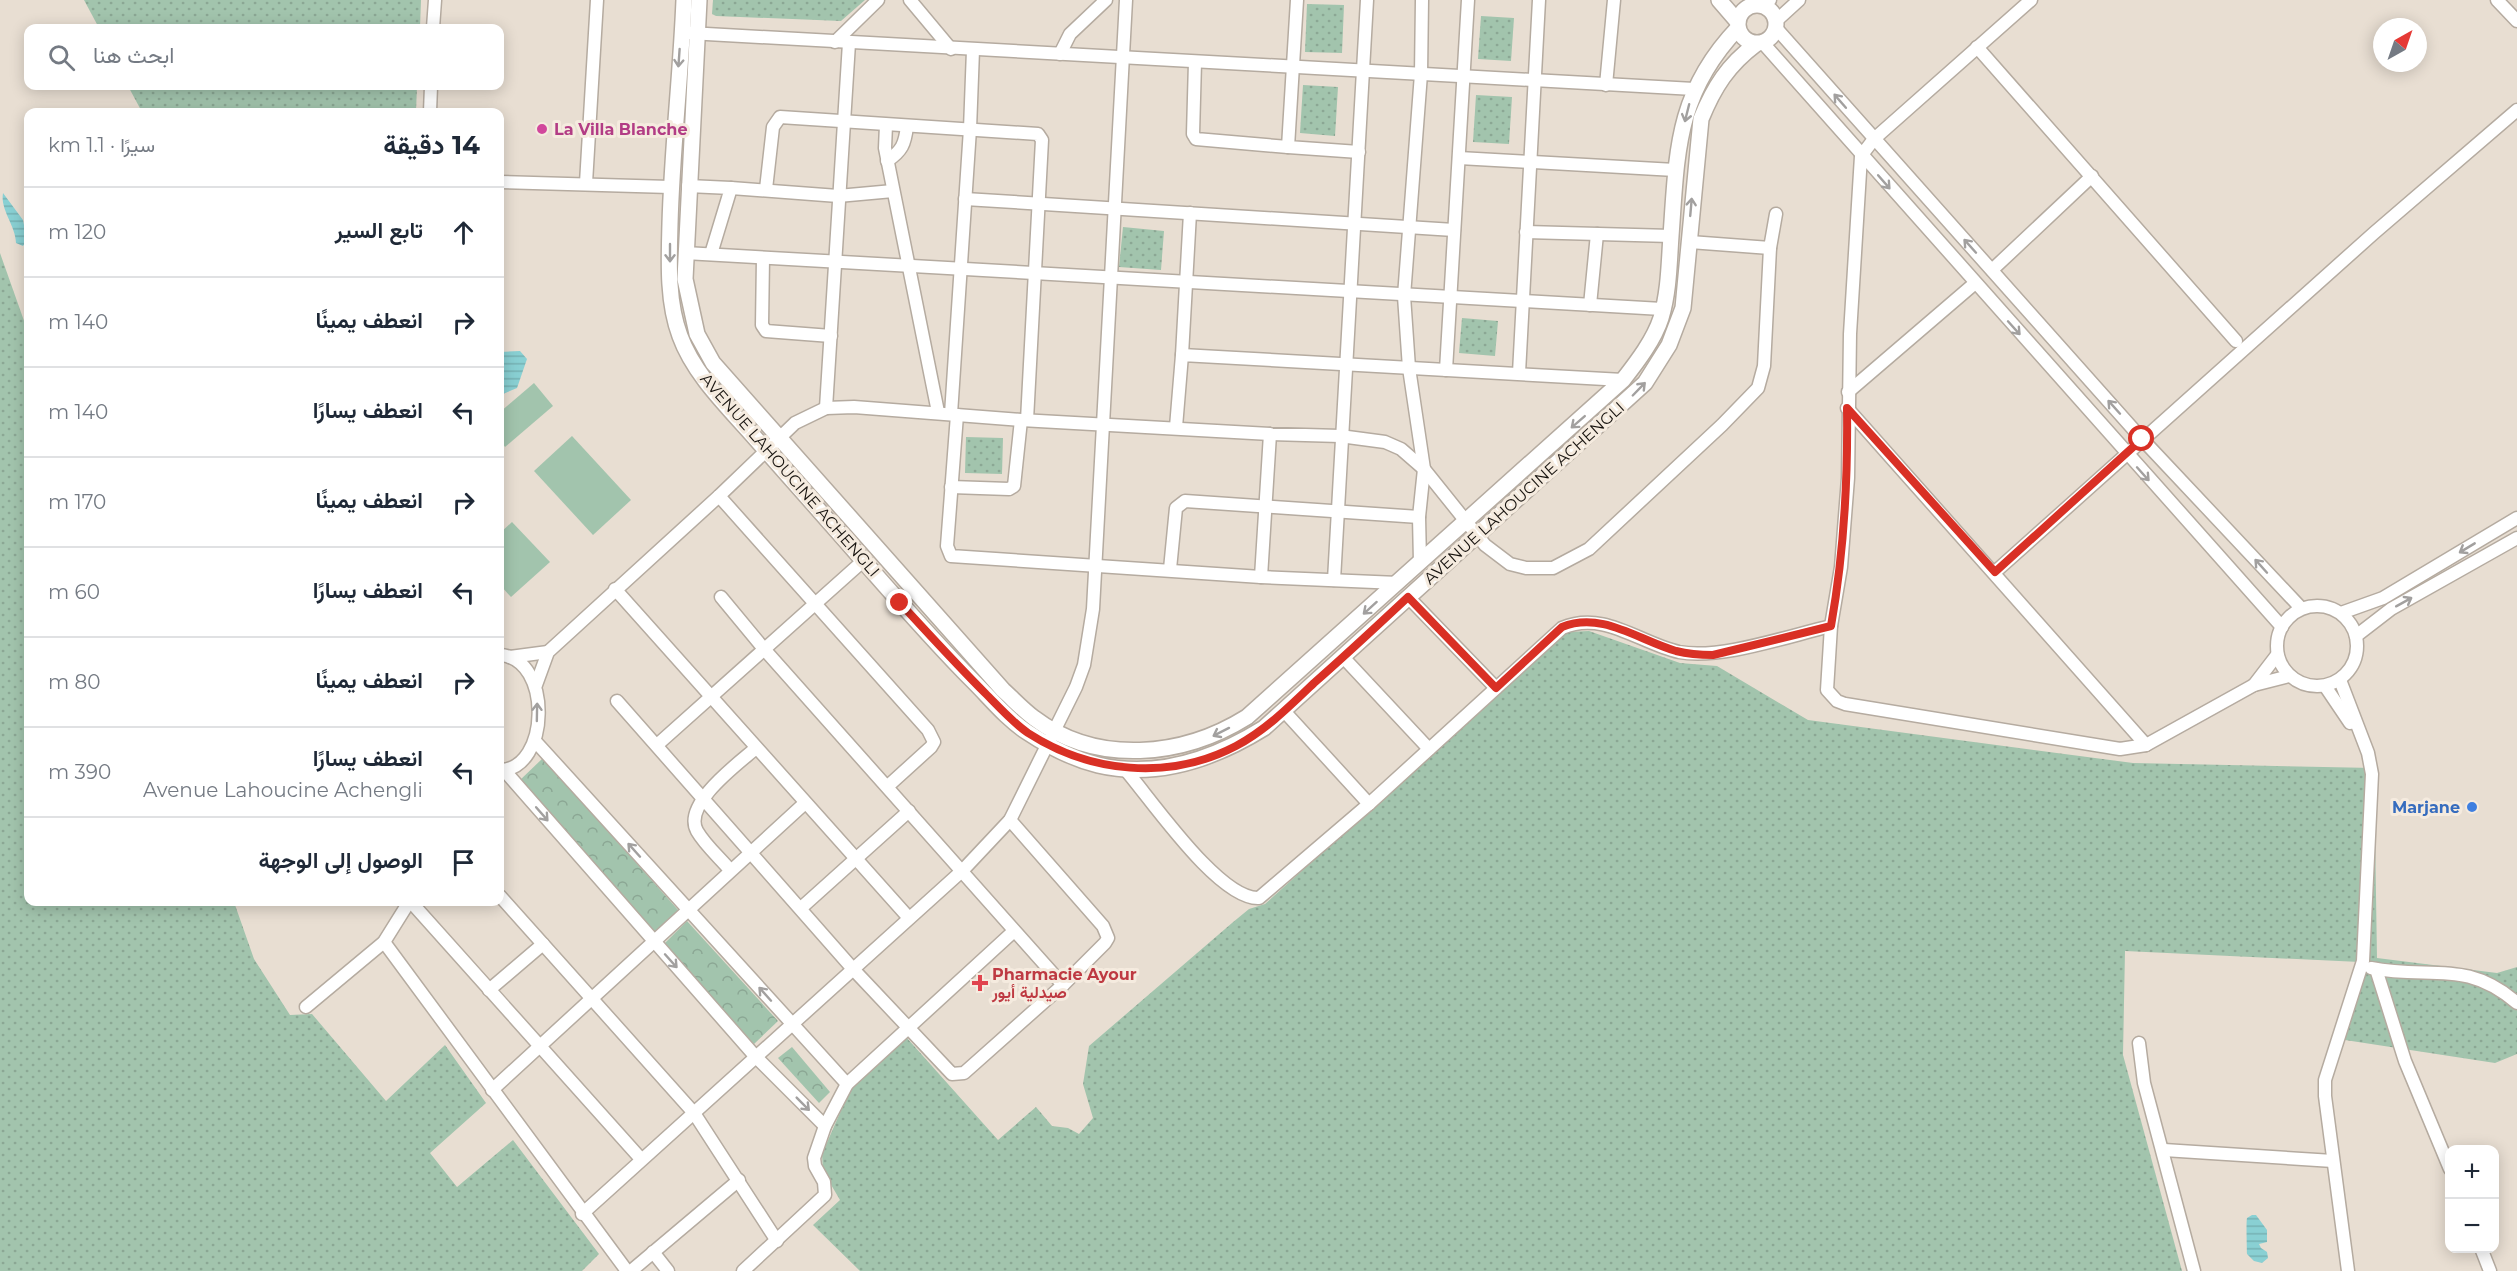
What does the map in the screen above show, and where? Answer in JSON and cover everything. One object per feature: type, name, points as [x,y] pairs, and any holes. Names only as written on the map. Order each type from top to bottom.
[{"type":"street","points":[[434,24],[435,0]]},
{"type":"street","points":[[586,183],[597,0]]},
{"type":"street","name":"AVENUE LAHOUCINE ACHENGLI","points":[[684,0],[670,187],[670,269],[673,310],[680,337],[703,377],[863,561],[955,663],[1010,718],[1027,732],[1120,751],[1174,748],[1211,737],[1246,717],[1623,381],[1654,333],[1668,287],[1675,170],[1694,89],[1705,68],[1738,25]]},
{"type":"street","name":"AVENUE LAHOUCINE ACHENGLI","points":[[699,0],[685,279],[697,334],[713,363],[1003,690],[1052,738],[1098,765],[1147,769],[1200,761],[1235,746],[1284,711],[1478,534],[1622,407],[1645,383],[1669,345],[1683,308],[1697,139],[1701,119],[1711,94],[1725,70],[1759,43]]},
{"type":"street","points":[[835,42],[878,0]]},
{"type":"street","points":[[910,0],[951,49]]},
{"type":"street","points":[[1060,54],[1070,34],[1106,0]]},
{"type":"street","points":[[582,1214],[963,870],[1010,820],[1052,738],[1084,666],[1093,609],[1125,0]]},
{"type":"street","points":[[1288,147],[1297,0]]},
{"type":"street","points":[[1334,580],[1340,436],[1355,223],[1367,0]]},
{"type":"street","points":[[1420,562],[1419,517],[1424,469],[1409,369],[1404,296],[1421,74],[1422,0]]},
{"type":"street","points":[[1446,370],[1468,0]]},
{"type":"street","points":[[1519,373],[1539,0]]},
{"type":"street","points":[[1606,84],[1614,0]]},
{"type":"street","points":[[1719,0],[1738,25],[1744,39],[1759,43],[2282,627]]},
{"type":"street","points":[[1759,43],[1772,37],[1776,25],[1799,0]]},
{"type":"street","points":[[2031,0],[1874,139],[1861,156],[1847,408],[1846,512],[1842,567],[1831,626],[1827,683],[1830,696],[1837,701],[2111,749],[2146,745],[2254,685],[2289,676]]},
{"type":"street","points":[[2497,0],[2517,21]]},
{"type":"street","points":[[1738,25],[1746,8],[1761,3],[1772,12],[1776,25],[1874,139],[2142,439],[2301,608]]},
{"type":"street","points":[[682,33],[1694,89]]},
{"type":"street","points":[[826,408],[849,43]]},
{"type":"street","points":[[1977,47],[2236,341]]},
{"type":"street","points":[[973,50],[970,129],[959,271],[947,546],[951,555],[1262,577],[1398,583]]},
{"type":"street","points":[[1195,62],[1193,134],[1196,139],[1359,152]]},
{"type":"street","points":[[430,108],[431,90]]},
{"type":"street","points":[[1995,572],[2374,233],[2517,110]]},
{"type":"street","points":[[766,189],[775,121],[789,116],[886,126],[1035,132],[1041,136],[1036,275],[1024,420],[1016,482],[1009,489],[951,487]]},
{"type":"street","points":[[886,126],[884,140],[887,161],[938,412]]},
{"type":"street","points":[[887,161],[901,151],[906,141],[907,126]]},
{"type":"street","points":[[1459,158],[1675,170]]},
{"type":"street","points":[[1992,270],[2092,176]]},
{"type":"street","points":[[504,182],[670,187]]},
{"type":"street","points":[[688,186],[766,189],[838,196],[893,191]]},
{"type":"street","points":[[711,254],[731,188]]},
{"type":"street","points":[[965,199],[1454,230]]},
{"type":"street","points":[[1176,427],[1190,213]]},
{"type":"street","points":[[504,769],[524,761],[535,741],[536,685],[548,652],[767,452],[795,423],[826,408],[938,412],[1024,420],[1340,436],[1385,442],[1401,449],[1424,469],[1485,545],[1510,564],[1544,569],[1562,565],[1589,549],[1747,402],[1758,388],[1764,366],[1770,248],[1776,214]]},
{"type":"street","points":[[1526,232],[1671,236]]},
{"type":"street","points":[[1590,306],[1596,234]]},
{"type":"street","points":[[1690,242],[1770,248]]},
{"type":"street","points":[[686,253],[1349,294],[1450,297],[1662,309]]},
{"type":"street","points":[[763,258],[762,325],[766,331],[831,336]]},
{"type":"street","points":[[1848,392],[1974,284]]},
{"type":"street","points":[[1182,355],[1409,369],[1519,373],[1623,381]]},
{"type":"street","points":[[1847,408],[1995,572],[2146,745]]},
{"type":"street","points":[[1262,577],[1264,506],[1270,434]]},
{"type":"street","points":[[719,496],[932,736],[934,742],[931,747],[888,786]]},
{"type":"street","points":[[1170,569],[1176,508],[1179,503],[1264,506],[1419,517]]},
{"type":"street","points":[[2341,613],[2383,598],[2517,518]]},
{"type":"street","points":[[2356,636],[2398,605],[2517,538]]},
{"type":"street","points":[[657,745],[863,561]]},
{"type":"street","points":[[615,589],[909,918]]},
{"type":"street","points":[[721,597],[764,649],[1064,985]]},
{"type":"street","points":[[1408,597],[1496,688]]},
{"type":"street","points":[[2317,605],[2328,606],[2341,613],[2348,620],[2356,636],[2357,649],[2354,663],[2340,680],[2325,686],[2298,682],[2289,676],[2277,655],[2277,637],[2285,620],[2301,608],[2317,605]]},
{"type":"street","points":[[1124,768],[1200,860],[1229,888],[1250,898],[1264,896],[1369,804],[1562,627],[1589,621],[1621,629],[1676,651],[1696,655],[1713,655],[1831,626]]},
{"type":"street","points":[[505,656],[548,652]]},
{"type":"street","points":[[2254,685],[2277,655]]},
{"type":"street","points":[[505,656],[526,668],[536,685]]},
{"type":"street","points":[[1343,657],[1429,749]]},
{"type":"street","points":[[2340,680],[2368,753],[2372,774],[2361,966],[2325,1080],[2348,1271]]},
{"type":"street","points":[[2325,686],[2360,736]]},
{"type":"street","points":[[616,701],[853,969],[947,1070],[958,1075],[1064,985],[1106,943],[1107,933],[1010,820]]},
{"type":"street","points":[[1284,711],[1369,804]]},
{"type":"street","points":[[535,741],[847,1084]]},
{"type":"street","points":[[730,870],[696,830],[694,820],[702,798],[756,748]]},
{"type":"street","points":[[504,772],[755,1056],[825,1126]]},
{"type":"street","points":[[492,1090],[805,802]]},
{"type":"street","points":[[801,908],[909,811]]},
{"type":"street","points":[[504,900],[694,1113],[777,1241]]},
{"type":"street","points":[[306,1007],[384,942],[407,906]]},
{"type":"street","points":[[414,906],[641,1159]]},
{"type":"street","points":[[743,1271],[825,1195],[826,1190],[815,1166],[814,1158],[825,1126],[847,1084],[1014,931]]},
{"type":"street","points":[[384,942],[582,1214],[629,1271],[739,1180]]},
{"type":"street","points":[[489,990],[543,944]]},
{"type":"street","points":[[2361,966],[2376,969],[2431,971],[2481,978],[2500,988],[2517,1003]]},
{"type":"street","points":[[2376,969],[2405,1061],[2445,1157]]},
{"type":"street","points":[[2139,1043],[2144,1083],[2194,1271]]},
{"type":"street","points":[[2163,1150],[2333,1161]]},
{"type":"street","points":[[653,1252],[668,1271]]},
{"type":"street","points":[[2483,1253],[2490,1271]]},
{"type":"green space","points":[[84,0],[421,0],[420,24],[97,24]]},
{"type":"green space","points":[[713,0],[865,0],[841,21],[716,16],[712,14]]},
{"type":"green space","points":[[1307,4],[1344,5],[1342,53],[1305,52]]},
{"type":"green space","points":[[1481,16],[1514,18],[1511,61],[1478,59]]},
{"type":"green space","points":[[1303,85],[1338,87],[1335,136],[1300,133]]},
{"type":"green space","points":[[130,90],[417,90],[416,108],[140,108]]},
{"type":"green space","points":[[1476,95],[1512,97],[1509,144],[1473,142]]},
{"type":"green space","points":[[1123,227],[1164,231],[1161,270],[1119,267]]},
{"type":"green space","points":[[0,253],[24,321],[24,906],[235,906],[254,959],[290,1015],[312,1014],[386,1101],[445,1045],[486,1103],[430,1153],[457,1187],[513,1140],[599,1254],[582,1271],[0,1271]]},
{"type":"green space","points":[[1462,318],[1498,321],[1495,356],[1459,353]]},
{"type":"green space","points":[[534,383],[553,406],[505,447],[504,409]]},
{"type":"green space","points":[[572,436],[631,500],[593,535],[534,471]]},
{"type":"green space","points":[[966,437],[1003,438],[1002,474],[965,473]]},
{"type":"green space","points":[[512,522],[550,562],[511,597],[504,589],[504,529]]},
{"type":"green space","points":[[1589,631],[1680,663],[1717,666],[1808,720],[2133,763],[2374,768],[2377,958],[2497,973],[2517,967],[2517,1054],[2495,1063],[2345,1040],[2360,962],[2125,951],[2123,1055],[2182,1271],[860,1271],[813,1225],[840,1200],[823,1171],[822,1154],[853,1083],[906,1037],[998,1140],[1036,1107],[1052,1126],[1068,1128],[1079,1134],[1093,1118],[1083,1084],[1089,1046],[1249,909],[1265,904],[1567,632]]},
{"type":"green space","points":[[543,758],[679,911],[655,934],[518,782]]},
{"type":"green space","points":[[687,921],[778,1021],[754,1044],[664,944]]},
{"type":"green space","points":[[792,1047],[830,1092],[819,1103],[778,1058]]},
{"type":"water","points":[[3,193],[23,220],[23,246],[16,243]]},
{"type":"water","points":[[520,351],[527,359],[517,388],[504,394],[504,352]]},
{"type":"water","points":[[2256,1215],[2267,1230],[2267,1242],[2259,1244],[2267,1252],[2268,1258],[2262,1263],[2254,1261],[2247,1254],[2247,1218]]},
{"type":"place","name":"La Villa Blanche","points":[[542,129]]},
{"type":"place","name":"Marjane","points":[[2472,807]]},
{"type":"place","name":"Pharmacie Ayour صيدلية أيور","points":[[980,983]]},
{"type":"route","points":[[900,603],[955,663],[1027,732],[1064,752],[1098,765],[1147,769],[1174,766],[1200,761],[1235,746],[1264,728],[1408,597],[1496,688],[1562,627],[1573,623],[1589,621],[1621,629],[1676,651],[1696,655],[1713,655],[1831,626],[1842,567],[1848,478],[1847,408],[1995,572],[2142,439]]}]
